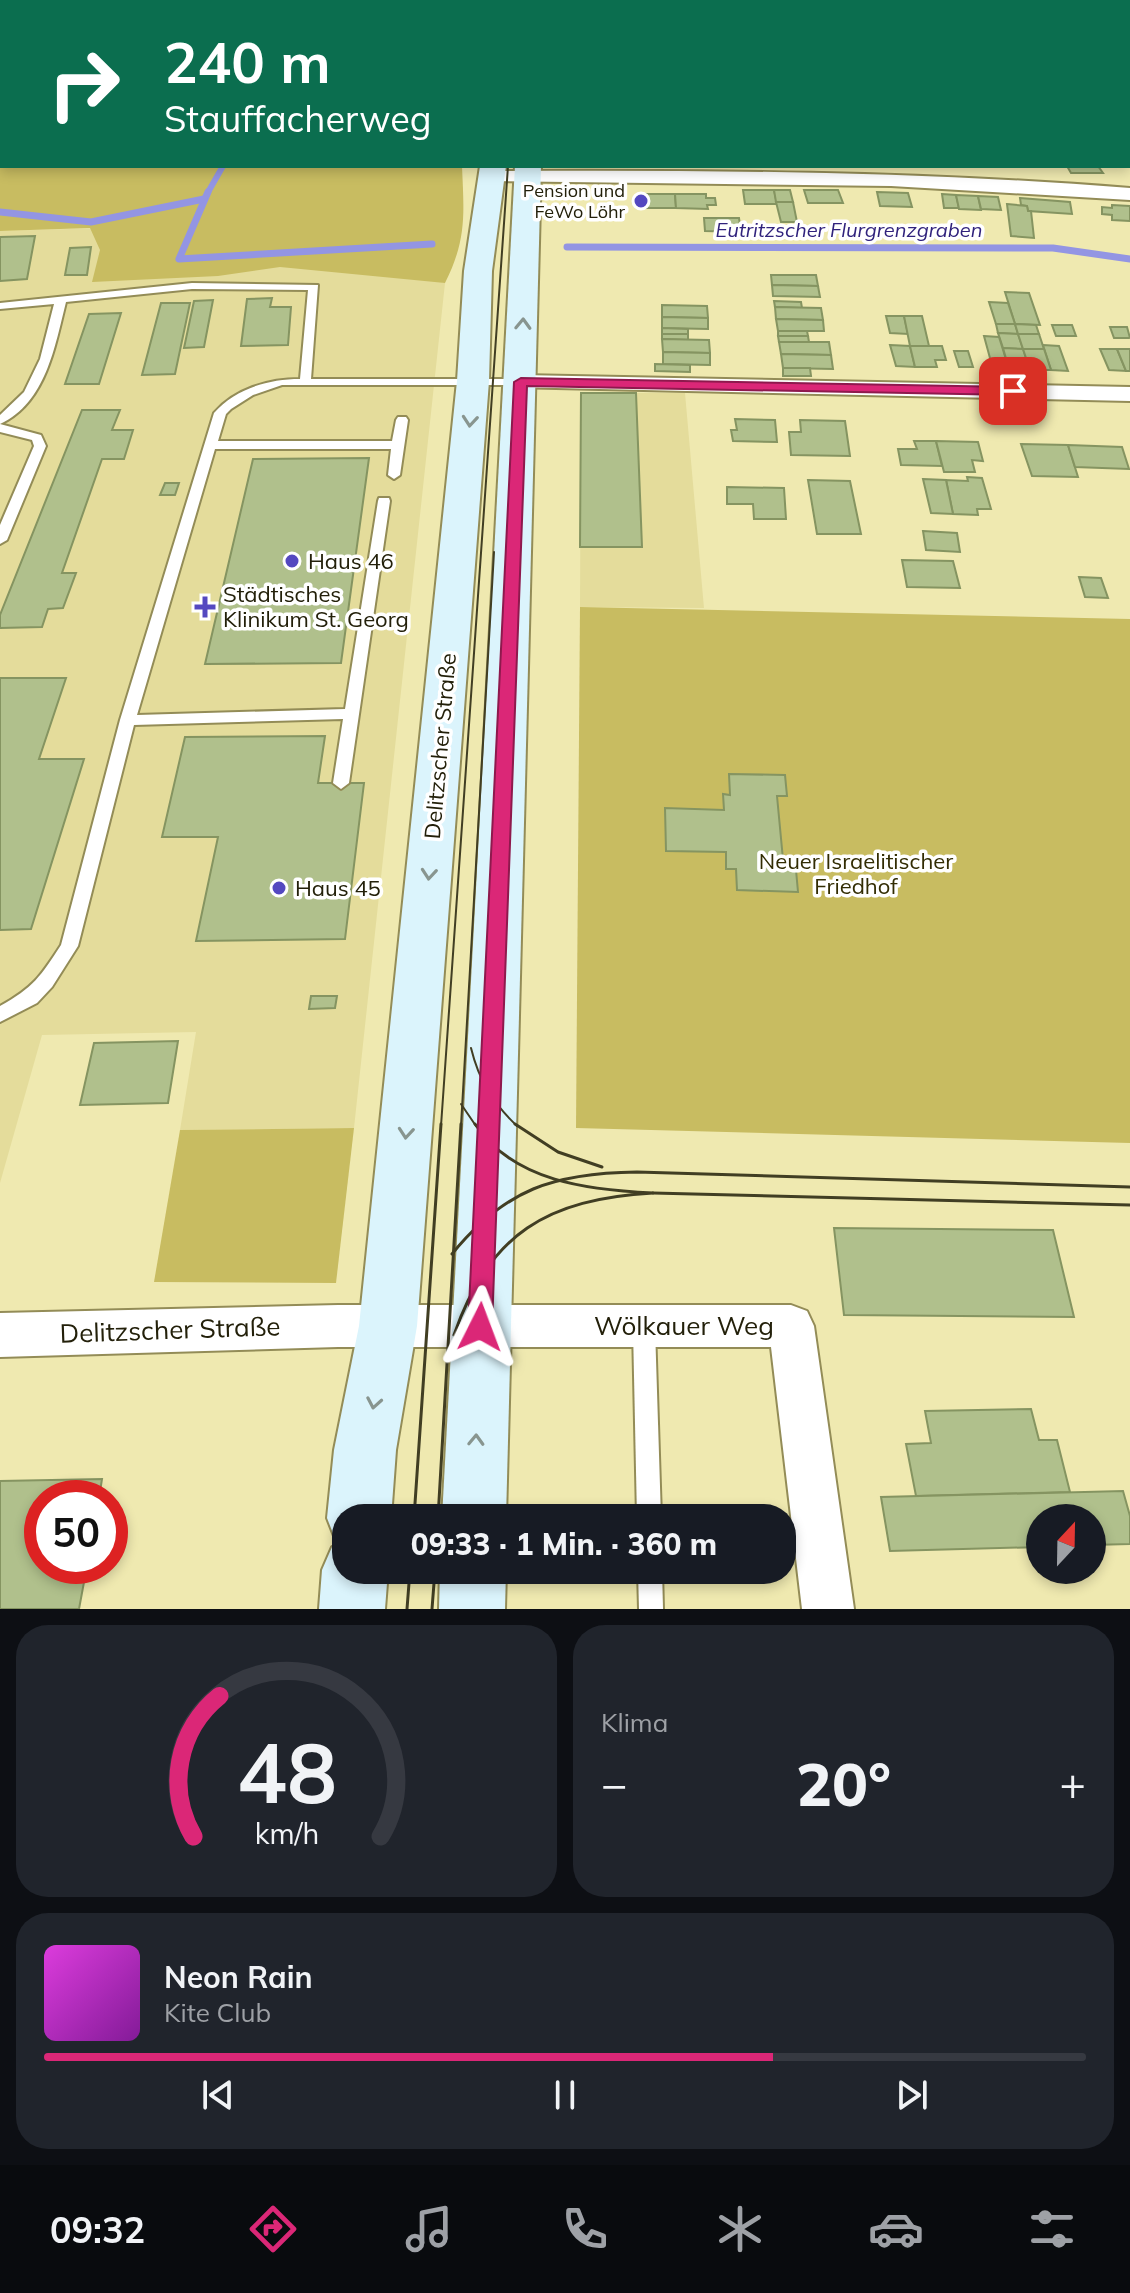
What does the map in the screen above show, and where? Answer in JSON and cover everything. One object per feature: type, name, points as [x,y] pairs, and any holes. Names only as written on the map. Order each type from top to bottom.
[{"type":"main road","name":"Delitzscher Straße","points":[[474,1504],[497,382],[510,171]]},
{"type":"main road","name":"Delitzscher Straße","points":[[360,1504],[365,1450],[388,1326],[497,382]]},
{"type":"main road","points":[[352,1609],[354,1584]]},
{"type":"main road","points":[[472,1609],[473,1584]]},
{"type":"street","points":[[1042,168],[1052,187]]},
{"type":"street","points":[[510,171],[749,172],[1052,187],[1130,194]]},
{"type":"street","points":[[497,382],[1130,394]]},
{"type":"street","name":"Wölkauer Weg","points":[[388,1326],[791,1326],[828,1609]]},
{"type":"street","name":"Delitzscher Straße","points":[[0,1335],[388,1326]]},
{"type":"lane","points":[[0,306],[192,286],[314,287],[305,382]]},
{"type":"lane","points":[[0,421],[29,394],[46,359],[61,299]]},
{"type":"lane","points":[[0,1015],[31,998],[46,982],[69,946],[128,720],[220,413],[232,400],[251,390],[282,382],[497,382]]},
{"type":"lane","points":[[394,475],[402,420]]},
{"type":"lane","points":[[0,428],[37,438],[40,446],[0,540]]},
{"type":"lane","points":[[210,445],[398,445]]},
{"type":"lane","points":[[341,783],[384,501]]},
{"type":"lane","points":[[128,720],[352,714]]},
{"type":"lane","points":[[644,1327],[649,1504]]},
{"type":"lane","points":[[650,1584],[651,1609]]},
{"type":"shaded area","name":"Städtisches Klinikum St. Georg","points":[[208,225],[445,283],[354,1128],[180,1130],[196,1032],[42,1035],[0,1183],[0,231]]},
{"type":"shaded area","points":[[581,393],[685,393],[704,608],[580,607]]},
{"type":"green space","points":[[0,168],[462,168],[461,239],[445,283],[280,267],[218,276],[92,282],[100,250],[90,228],[0,231]]},
{"type":"green space","name":"Neuer Israelitischer Friedhof","points":[[580,607],[1130,619],[1130,1143],[576,1128]]},
{"type":"green space","points":[[354,1128],[336,1283],[154,1282],[180,1130]]},
{"type":"building","points":[[1068,168],[1099,168],[1103,173],[1071,173]]},
{"type":"building","points":[[743,190],[774,190],[777,204],[745,204]]},
{"type":"building","points":[[774,190],[790,190],[793,202],[776,202]]},
{"type":"building","points":[[804,190],[838,190],[843,203],[808,203]]},
{"type":"building","points":[[877,192],[908,193],[912,207],[880,206]]},
{"type":"building","points":[[646,194],[675,194],[676,208],[647,208],[647,205],[641,205],[641,198],[646,198]]},
{"type":"building","points":[[675,194],[706,194],[706,198],[715,198],[716,205],[707,205],[708,209],[676,208]]},
{"type":"building","points":[[942,194],[956,195],[959,208],[944,208]]},
{"type":"building","points":[[956,195],[978,196],[981,210],[959,209]]},
{"type":"building","points":[[978,196],[998,197],[1001,210],[981,209]]},
{"type":"building","points":[[1020,198],[1070,202],[1072,214],[1028,211],[1027,206],[1021,205]]},
{"type":"building","points":[[776,202],[793,202],[797,222],[781,222]]},
{"type":"building","points":[[1007,204],[1027,206],[1031,211],[1034,238],[1011,236]]},
{"type":"building","points":[[1112,205],[1130,206],[1130,221],[1112,220],[1112,215],[1102,214],[1102,207],[1112,208]]},
{"type":"building","points":[[704,218],[739,218],[741,232],[705,231]]},
{"type":"building","points":[[35,236],[27,279],[0,281],[0,237]]},
{"type":"building","points":[[91,247],[87,275],[65,275],[70,248]]},
{"type":"building","points":[[771,275],[816,275],[818,286],[772,285]]},
{"type":"building","points":[[772,285],[818,286],[820,297],[773,296]]},
{"type":"building","points":[[1005,292],[1029,293],[1040,325],[1015,324]]},
{"type":"building","points":[[272,298],[270,307],[291,307],[288,345],[241,346],[247,299]]},
{"type":"building","points":[[213,300],[204,347],[184,348],[194,301]]},
{"type":"building","points":[[774,301],[801,302],[802,308],[775,307]]},
{"type":"building","points":[[989,302],[1008,303],[1015,324],[996,324]]},
{"type":"building","points":[[161,303],[190,303],[175,374],[142,375]]},
{"type":"building","points":[[662,305],[707,306],[708,318],[662,317]]},
{"type":"building","points":[[775,307],[821,308],[823,320],[776,319]]},
{"type":"building","points":[[121,313],[99,384],[65,384],[89,314]]},
{"type":"building","points":[[886,316],[904,316],[908,334],[890,333]]},
{"type":"building","points":[[904,316],[922,316],[929,346],[910,346]]},
{"type":"building","points":[[662,317],[708,318],[708,329],[662,328]]},
{"type":"building","points":[[776,319],[823,320],[824,331],[778,331]]},
{"type":"building","points":[[996,324],[1015,324],[1018,334],[998,333]]},
{"type":"building","points":[[1015,324],[1036,325],[1039,334],[1018,334]]},
{"type":"building","points":[[1052,325],[1072,325],[1076,336],[1056,336]]},
{"type":"building","points":[[1110,327],[1127,327],[1130,338],[1114,338]]},
{"type":"building","points":[[662,328],[688,329],[688,334],[662,334]]},
{"type":"building","points":[[778,331],[807,331],[808,336],[778,336]]},
{"type":"building","points":[[998,333],[1018,334],[1023,349],[1003,348]]},
{"type":"building","points":[[662,334],[688,334],[688,340],[662,339]]},
{"type":"building","points":[[1018,334],[1039,334],[1044,349],[1023,349]]},
{"type":"building","points":[[778,336],[808,336],[809,342],[779,342]]},
{"type":"building","points":[[984,336],[999,337],[1009,369],[993,369]]},
{"type":"building","points":[[662,339],[709,340],[710,353],[663,352]]},
{"type":"building","points":[[779,342],[829,342],[831,355],[781,354]]},
{"type":"building","points":[[890,345],[910,346],[915,367],[896,366]]},
{"type":"building","points":[[1043,345],[1059,346],[1068,371],[1051,370]]},
{"type":"building","points":[[910,346],[942,346],[946,360],[935,360],[937,367],[915,367]]},
{"type":"building","points":[[1003,348],[1023,349],[1030,370],[1009,369]]},
{"type":"building","points":[[1023,349],[1044,349],[1051,370],[1030,370]]},
{"type":"building","points":[[1100,349],[1117,349],[1126,371],[1109,370]]},
{"type":"building","points":[[1117,349],[1130,349],[1130,371],[1126,371]]},
{"type":"building","points":[[954,351],[968,351],[973,367],[959,367]]},
{"type":"building","points":[[663,352],[710,353],[710,365],[663,364]]},
{"type":"building","points":[[781,354],[831,355],[833,369],[783,368]]},
{"type":"building","points":[[655,364],[690,365],[690,372],[655,371]]},
{"type":"building","points":[[783,368],[810,368],[811,376],[783,376]]},
{"type":"building","points":[[581,393],[636,393],[642,547],[580,547]]},
{"type":"building","points":[[82,410],[120,410],[112,430],[133,430],[124,459],[102,459],[62,573],[76,573],[63,608],[48,609],[42,627],[0,628],[0,615]]},
{"type":"building","points":[[735,419],[775,420],[777,442],[733,441],[731,430],[737,430]]},
{"type":"building","points":[[800,420],[845,421],[850,456],[791,455],[789,432],[801,432]]},
{"type":"building","points":[[914,441],[936,441],[942,466],[901,465],[898,449],[917,449]]},
{"type":"building","points":[[936,441],[978,442],[983,461],[972,460],[975,472],[944,472]]},
{"type":"building","points":[[1021,444],[1068,445],[1078,477],[1032,476]]},
{"type":"building","points":[[1068,445],[1122,447],[1129,469],[1075,467]]},
{"type":"building","name":"Haus 46","points":[[369,458],[341,663],[205,664],[253,459]]},
{"type":"building","points":[[967,477],[982,478],[991,509],[977,509],[978,515],[953,514],[946,480],[968,481]]},
{"type":"building","points":[[923,479],[946,480],[953,514],[931,513]]},
{"type":"building","points":[[808,480],[850,481],[861,534],[817,534]]},
{"type":"building","points":[[165,483],[179,483],[175,495],[160,495]]},
{"type":"building","points":[[727,487],[784,488],[786,519],[754,519],[753,504],[727,504]]},
{"type":"building","points":[[923,531],[957,533],[960,552],[926,550]]},
{"type":"building","points":[[902,560],[953,561],[960,588],[907,587]]},
{"type":"building","points":[[1079,577],[1101,578],[1108,598],[1085,597]]},
{"type":"building","points":[[0,678],[66,678],[39,759],[84,759],[31,929],[0,930]]},
{"type":"building","name":"Haus 45","points":[[325,736],[318,783],[364,783],[345,939],[196,941],[218,837],[162,837],[185,737]]},
{"type":"building","points":[[729,774],[785,775],[787,796],[777,796],[784,870],[796,870],[798,892],[737,890],[736,869],[726,869],[726,852],[666,851],[665,808],[724,810],[723,794],[730,795]]},
{"type":"building","points":[[311,996],[337,996],[335,1008],[309,1009]]},
{"type":"building","points":[[178,1041],[168,1103],[80,1105],[94,1043]]},
{"type":"building","points":[[834,1228],[1053,1230],[1074,1317],[844,1315]]},
{"type":"building","points":[[1031,1409],[1039,1440],[1057,1440],[1070,1492],[916,1496],[906,1444],[931,1443],[925,1411]]},
{"type":"building","points":[[0,1481],[24,1481],[24,1584],[84,1584],[79,1609],[0,1609]]},
{"type":"building","points":[[1123,1491],[1130,1516],[1130,1544],[1106,1545],[1106,1504],[1026,1504],[1026,1547],[890,1551],[881,1497]]},
{"type":"waterway","points":[[208,193],[222,168]]},
{"type":"waterway","name":"Eutritzscher Flurgrenzgraben","points":[[208,193],[179,259],[432,244]]},
{"type":"waterway","points":[[0,212],[91,222],[204,199]]},
{"type":"waterway","name":"Eutritzscher Flurgrenzgraben","points":[[567,247],[1053,248],[1130,259]]},
{"type":"tram line","points":[[441,1126],[508,168]]},
{"type":"tram line","points":[[462,1106],[494,552]]},
{"type":"tram line","points":[[471,1048],[488,1091],[515,1124]]},
{"type":"tram line","points":[[461,1126],[462,1106]]},
{"type":"tram line","points":[[462,1106],[476,1126]]},
{"type":"tram line","points":[[415,1504],[441,1124]]},
{"type":"tram line","points":[[454,1252],[461,1124]]},
{"type":"tram line","points":[[475,1124],[510,1159],[532,1171],[560,1180]]},
{"type":"tram line","points":[[515,1124],[558,1152],[602,1167]]},
{"type":"tram line","points":[[560,1180],[637,1172],[1130,1187]]},
{"type":"tram line","points":[[454,1252],[492,1214],[512,1200],[560,1180]]},
{"type":"tram line","points":[[560,1180],[604,1189],[653,1193]]},
{"type":"tram line","points":[[454,1335],[468,1300],[485,1271],[505,1247],[527,1228],[583,1203],[653,1193]]},
{"type":"tram line","points":[[653,1193],[1130,1205]]},
{"type":"tram line","points":[[439,1504],[454,1252]]},
{"type":"tram line","points":[[407,1609],[409,1584]]},
{"type":"tram line","points":[[432,1609],[434,1584]]},
{"type":"place","name":"Pension und FeWo Löhr","points":[[641,201]]},
{"type":"place","name":"Haus 46","points":[[292,561]]},
{"type":"place","name":"Städtisches Klinikum St. Georg","points":[[205,607]]},
{"type":"place","name":"Haus 45","points":[[279,888]]},
{"type":"route","points":[[480,1327],[521,382],[1013,391]]}]
